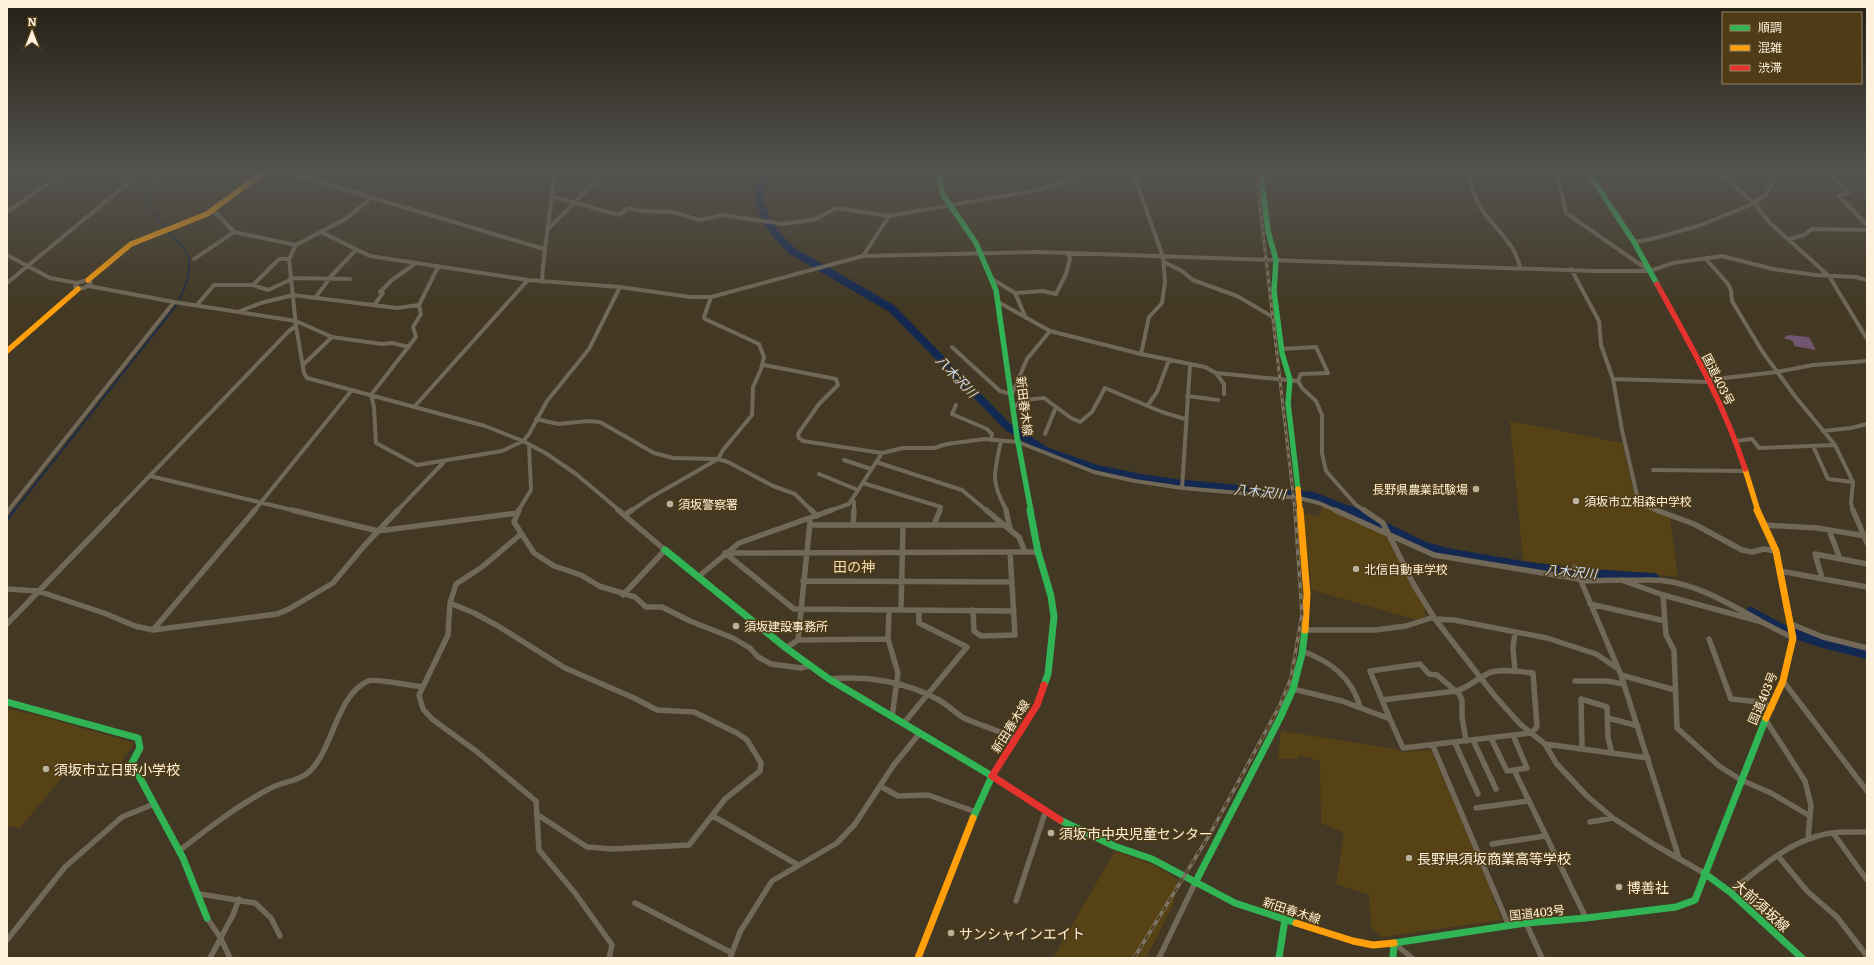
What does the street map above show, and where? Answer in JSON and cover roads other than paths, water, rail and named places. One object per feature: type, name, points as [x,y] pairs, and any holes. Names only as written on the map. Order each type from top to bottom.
[{"type":"main road","points":[[89,283],[131,244],[195,217]]},
{"type":"main road","name":"新田春木線","points":[[957,217],[976,243],[992,279],[998,302],[1014,407],[1017,439],[1038,552],[1051,596],[1054,616],[1048,674],[1037,705],[992,776],[1068,825],[1114,846],[1152,859],[1235,903],[1353,941],[1373,945],[1394,943]]},
{"type":"main road","points":[[1196,883],[1280,718],[1293,689],[1302,651],[1305,630],[1307,594],[1298,487],[1288,403],[1290,380],[1281,349],[1274,290],[1276,260],[1268,231],[1266,217]]},
{"type":"main road","name":"国道403号","points":[[1394,943],[1526,923],[1586,918],[1676,907],[1695,900],[1740,780],[1765,719],[1772,708],[1783,681],[1792,638],[1791,624],[1776,551],[1754,503],[1745,471],[1726,417],[1650,271],[1634,242],[1618,217]]},
{"type":"main road","points":[[7,351],[78,286]]},
{"type":"main road","points":[[665,550],[786,648],[829,679],[919,734],[992,776],[976,812],[918,958]]},
{"type":"main road","points":[[7,702],[138,738],[140,748],[132,763],[200,894],[207,918]]},
{"type":"main road","name":"大前須坂線","points":[[1704,873],[1730,892],[1802,958]]},
{"type":"main road","points":[[1279,958],[1285,919]]},
{"type":"main road","points":[[1393,958],[1394,943]]},
{"type":"street","points":[[7,283],[87,217]]},
{"type":"street","points":[[219,217],[234,232],[296,245]]},
{"type":"street","points":[[348,217],[296,245],[289,259],[296,326],[303,365],[307,378],[485,426],[523,441],[547,454],[576,474],[665,550],[623,595]]},
{"type":"street","points":[[438,217],[544,249]]},
{"type":"street","points":[[542,282],[544,249],[549,217]]},
{"type":"street","points":[[548,228],[559,217]]},
{"type":"street","points":[[689,217],[699,220],[713,217]]},
{"type":"street","points":[[737,217],[783,224],[816,219],[820,217]]},
{"type":"street","points":[[863,256],[888,217]]},
{"type":"street","points":[[1141,354],[1149,317],[1162,303],[1165,282],[1163,257],[1149,217]]},
{"type":"street","points":[[1487,217],[1517,254],[1520,267]]},
{"type":"street","points":[[1573,217],[1650,271]]},
{"type":"street","points":[[1634,242],[1691,229],[1721,217]]},
{"type":"street","points":[[1764,217],[1829,276],[1867,339]]},
{"type":"street","points":[[1859,217],[1867,226]]},
{"type":"street","points":[[1789,239],[1804,236],[1812,229],[1865,230],[1867,234]]},
{"type":"street","points":[[194,259],[234,232]]},
{"type":"street","points":[[321,232],[370,256],[542,282],[620,287],[690,297],[711,296],[863,256],[980,252],[1067,253],[1571,268],[1594,271],[1650,271],[1673,263],[1722,256],[1773,269],[1829,276],[1856,277],[1867,280]]},
{"type":"street","points":[[315,298],[356,250]]},
{"type":"street","points":[[1015,293],[1043,291],[1056,294],[1066,274],[1070,258],[1067,253]]},
{"type":"street","points":[[7,255],[50,278],[78,286],[89,283],[174,302],[240,311],[296,321],[332,337],[381,344],[392,343],[408,347]]},
{"type":"street","points":[[1705,258],[1728,284],[1731,290],[1732,301],[1777,372],[1835,445],[1853,482],[1851,503],[1854,516],[1866,536],[1867,543]]},
{"type":"street","points":[[253,285],[279,259],[289,259]]},
{"type":"street","points":[[1164,262],[1182,271],[1193,280],[1241,298],[1278,320]]},
{"type":"street","points":[[374,305],[383,293],[380,292],[392,280],[416,263]]},
{"type":"street","points":[[371,395],[416,337],[413,327],[421,314],[419,305],[438,267]]},
{"type":"street","points":[[1571,268],[1599,321],[1601,345],[1613,379],[1635,492],[1639,504],[1694,524],[1742,550],[1752,552],[1764,549],[1776,551]]},
{"type":"street","points":[[197,306],[214,285],[253,285],[268,290],[290,279],[350,279]]},
{"type":"street","points":[[992,279],[1015,293],[1026,318]]},
{"type":"street","points":[[415,406],[528,280]]},
{"type":"street","points":[[78,286],[89,283]]},
{"type":"street","points":[[371,395],[374,402],[373,433],[376,443],[406,461],[417,465],[444,462],[502,451],[523,441],[529,434],[547,401],[589,349],[620,287]]},
{"type":"street","points":[[240,311],[260,303],[293,295],[397,308],[419,305]]},
{"type":"street","points":[[625,515],[650,498],[718,459],[723,450],[752,415],[752,390],[764,365],[762,348],[760,344],[705,319],[704,317],[711,296]]},
{"type":"street","points":[[7,512],[174,302]]},
{"type":"street","points":[[998,302],[1050,331],[1141,354],[1205,367],[1216,373],[1298,381]]},
{"type":"street","points":[[7,624],[289,331],[296,326]]},
{"type":"street","points":[[952,346],[1000,391],[1012,394],[1027,359],[1050,331]]},
{"type":"street","points":[[303,365],[332,337]]},
{"type":"street","points":[[1281,349],[1316,347],[1328,372],[1301,374],[1298,376],[1298,381],[1302,388],[1316,401],[1322,415],[1322,453],[1326,471],[1356,505],[1383,523],[1415,587],[1434,618],[1482,679],[1520,724],[1545,744],[1556,763],[1587,796],[1613,818],[1655,845],[1704,873]]},
{"type":"street","points":[[1148,406],[1157,392],[1169,360]]},
{"type":"street","points":[[1613,379],[1708,381],[1777,372],[1813,364],[1867,361]]},
{"type":"street","points":[[1182,488],[1185,419],[1190,364]]},
{"type":"street","points":[[764,365],[836,379],[838,386],[818,404],[798,434],[799,438],[803,441],[882,453],[889,450],[903,448],[934,448],[974,440],[1000,441],[1017,439],[1057,459],[1094,472],[1135,481],[1182,488],[1299,498],[1334,508],[1434,555],[1580,580],[1664,581],[1685,586],[1714,596],[1792,638]]},
{"type":"street","points":[[1216,373],[1224,384],[1224,394]]},
{"type":"street","points":[[1014,407],[1023,400],[1044,398],[1071,418],[1080,422],[1086,420],[1092,414],[1105,388],[1162,412],[1185,419]]},
{"type":"street","points":[[153,630],[262,503],[352,390]]},
{"type":"street","points":[[1187,396],[1218,400]]},
{"type":"street","points":[[956,405],[952,414],[988,429],[992,434],[991,440]]},
{"type":"street","points":[[1045,434],[1056,406]]},
{"type":"street","points":[[536,419],[558,424],[588,421],[600,422],[654,454],[686,459],[718,459],[728,462],[773,486],[795,494],[817,516]]},
{"type":"street","points":[[1823,431],[1837,428],[1852,429],[1867,424]]},
{"type":"street","points":[[1735,441],[1752,439],[1758,448],[1835,445]]},
{"type":"street","points":[[1000,441],[995,468],[995,485],[997,494],[1008,513],[1010,529]]},
{"type":"street","points":[[528,445],[531,490],[517,513],[514,522],[534,553],[554,566],[581,575],[599,586],[623,595],[634,597],[646,607],[662,607],[704,627],[733,638],[750,648],[758,657],[771,664],[801,668],[811,665]]},
{"type":"street","points":[[1813,446],[1828,479],[1853,482]]},
{"type":"street","points":[[698,577],[739,543],[849,504],[882,453]]},
{"type":"street","points":[[844,460],[871,469]]},
{"type":"street","points":[[7,589],[38,591],[104,613],[135,626],[153,630],[277,614],[289,609],[333,583],[378,531],[444,462]]},
{"type":"street","points":[[876,462],[962,490],[1019,537],[1025,552]]},
{"type":"street","points":[[1653,470],[1745,471]]},
{"type":"street","points":[[819,474],[858,490]]},
{"type":"street","points":[[150,476],[378,531],[517,513]]},
{"type":"street","points":[[863,482],[941,507],[934,525]]},
{"type":"street","points":[[852,500],[854,502],[853,525]]},
{"type":"street","points":[[798,640],[810,518]]},
{"type":"street","points":[[810,525],[1004,525]]},
{"type":"street","points":[[901,610],[903,525]]},
{"type":"street","points":[[1764,525],[1829,530],[1866,536]]},
{"type":"street","points":[[1829,530],[1840,559]]},
{"type":"street","points":[[521,534],[497,557],[475,573],[456,584],[450,602],[448,635],[419,695],[421,704],[427,713],[536,800],[539,850],[575,893],[612,945],[609,958]]},
{"type":"street","points":[[973,610],[974,631],[981,636],[1015,635],[1010,552]]},
{"type":"street","points":[[726,553],[1038,552]]},
{"type":"street","points":[[726,553],[794,609],[1014,611]]},
{"type":"street","points":[[1822,578],[1815,554],[1867,564]]},
{"type":"street","points":[[1575,567],[1621,675],[1679,858]]},
{"type":"street","points":[[1780,570],[1867,586]]},
{"type":"street","points":[[1621,580],[1663,595],[1762,622]]},
{"type":"street","points":[[803,581],[1012,582]]},
{"type":"street","points":[[1663,595],[1666,635],[1674,650],[1677,728],[1719,766],[1740,780],[1771,793],[1810,816]]},
{"type":"street","points":[[450,602],[498,626],[565,668],[634,698],[657,710],[694,712],[737,733],[747,740],[761,763],[760,771],[725,799],[689,845],[646,846],[613,849],[587,847],[577,842],[538,815]]},
{"type":"street","points":[[1590,604],[1665,621]]},
{"type":"street","points":[[889,610],[888,639],[898,673],[892,717]]},
{"type":"street","points":[[903,724],[967,647],[918,623],[918,610]]},
{"type":"street","points":[[1305,630],[1375,630],[1406,626],[1434,618],[1454,620],[1547,638],[1596,654],[1618,668]]},
{"type":"street","points":[[1791,624],[1823,637],[1867,648]]},
{"type":"street","points":[[1515,632],[1513,648],[1516,671]]},
{"type":"street","points":[[786,648],[798,640],[888,639]]},
{"type":"street","points":[[1709,639],[1731,699],[1760,702],[1772,708]]},
{"type":"street","points":[[1302,651],[1318,656],[1344,675],[1358,697],[1360,706]]},
{"type":"street","points":[[1382,700],[1456,691],[1467,688],[1490,672],[1516,671],[1533,673],[1537,727],[1531,732],[1433,746],[1402,748],[1390,719],[1382,700],[1370,671],[1420,664],[1429,674],[1437,675],[1456,691],[1462,700],[1462,717],[1466,741]]},
{"type":"street","points":[[1621,675],[1675,690]]},
{"type":"street","points":[[829,679],[841,676],[897,684],[939,700],[963,718],[1015,739]]},
{"type":"street","points":[[179,851],[215,822],[272,787],[299,778],[310,771],[320,758],[346,703],[364,682],[370,680],[422,687]]},
{"type":"street","points":[[1575,681],[1607,681],[1623,684]]},
{"type":"street","points":[[1783,681],[1867,791]]},
{"type":"street","points":[[1293,689],[1321,694],[1360,706],[1390,719]]},
{"type":"street","points":[[1582,749],[1581,698],[1607,706],[1608,738],[1612,753]]},
{"type":"street","points":[[1608,718],[1638,726]]},
{"type":"street","points":[[1765,719],[1805,781],[1811,805],[1808,839]]},
{"type":"street","points":[[635,903],[731,956],[740,932],[772,881],[837,843],[855,824],[893,766],[919,734]]},
{"type":"street","points":[[1491,738],[1507,771],[1527,768],[1513,735]]},
{"type":"street","points":[[1473,740],[1496,789]]},
{"type":"street","points":[[1455,742],[1478,794]]},
{"type":"street","points":[[1545,744],[1648,758]]},
{"type":"street","points":[[1433,746],[1509,926]]},
{"type":"street","points":[[1514,770],[1586,918]]},
{"type":"street","points":[[880,786],[898,796],[928,795],[976,812]]},
{"type":"street","points":[[1476,808],[1528,801]]},
{"type":"street","points":[[7,940],[65,867],[122,818],[154,804]]},
{"type":"street","points":[[1016,901],[1046,810]]},
{"type":"street","points":[[713,816],[798,865]]},
{"type":"street","points":[[1590,822],[1613,818]]},
{"type":"street","points":[[1730,892],[1778,856],[1808,839],[1833,833],[1867,832]]},
{"type":"street","points":[[1833,833],[1867,880]]},
{"type":"street","points":[[1492,844],[1546,836]]},
{"type":"street","points":[[1778,856],[1807,890],[1837,917],[1867,956]]},
{"type":"street","points":[[1159,958],[1196,883]]},
{"type":"street","points":[[200,894],[239,899],[255,903],[271,918],[280,936]]},
{"type":"street","points":[[210,958],[233,915],[239,899]]},
{"type":"street","points":[[207,918],[220,937],[230,958]]},
{"type":"street","points":[[1526,923],[1542,958]]},
{"type":"street","points":[[1394,943],[1412,958]]},
{"type":"waterway","points":[[156,217],[166,228]]},
{"type":"waterway","name":"八木沢川","points":[[766,217],[774,231],[792,251],[891,308],[1008,427],[1046,451],[1097,469],[1141,478],[1175,483],[1313,496],[1351,511]]},
{"type":"waterway","points":[[168,231],[183,247],[189,258]]},
{"type":"waterway","points":[[14,511],[175,307],[186,285],[189,260]]},
{"type":"waterway","points":[[7,520],[15,510]]},
{"type":"waterway","name":"八木沢川","points":[[1349,510],[1425,547],[1452,554],[1535,568],[1588,574],[1654,578]]},
{"type":"waterway","name":"八木沢川","points":[[1750,612],[1784,630],[1823,643],[1867,654]]},
{"type":"railway","points":[[1261,217],[1295,511]]},
{"type":"railway","points":[[1134,958],[1210,834],[1280,705],[1291,678],[1302,614],[1295,510]]},
{"type":"place","name":"長野県農業試験場","points":[[1476,489]]},
{"type":"place","name":"須坂市立相森中学校","points":[[1576,501]]},
{"type":"place","name":"須坂警察署","points":[[670,504]]},
{"type":"place","name":"北信自動車学校","points":[[1356,569]]},
{"type":"place","name":"須坂建設事務所","points":[[736,626]]},
{"type":"place","name":"須坂市立日野小学校","points":[[46,769]]},
{"type":"place","name":"須坂市中央児童センター","points":[[1051,833]]},
{"type":"place","name":"長野県須坂商業高等学校","points":[[1409,858]]},
{"type":"place","name":"博善社","points":[[1619,887]]},
{"type":"place","name":"サンシャインエイト","points":[[951,933]]},
{"type":"district","name":"田の神","points":[[854,566]]}]
